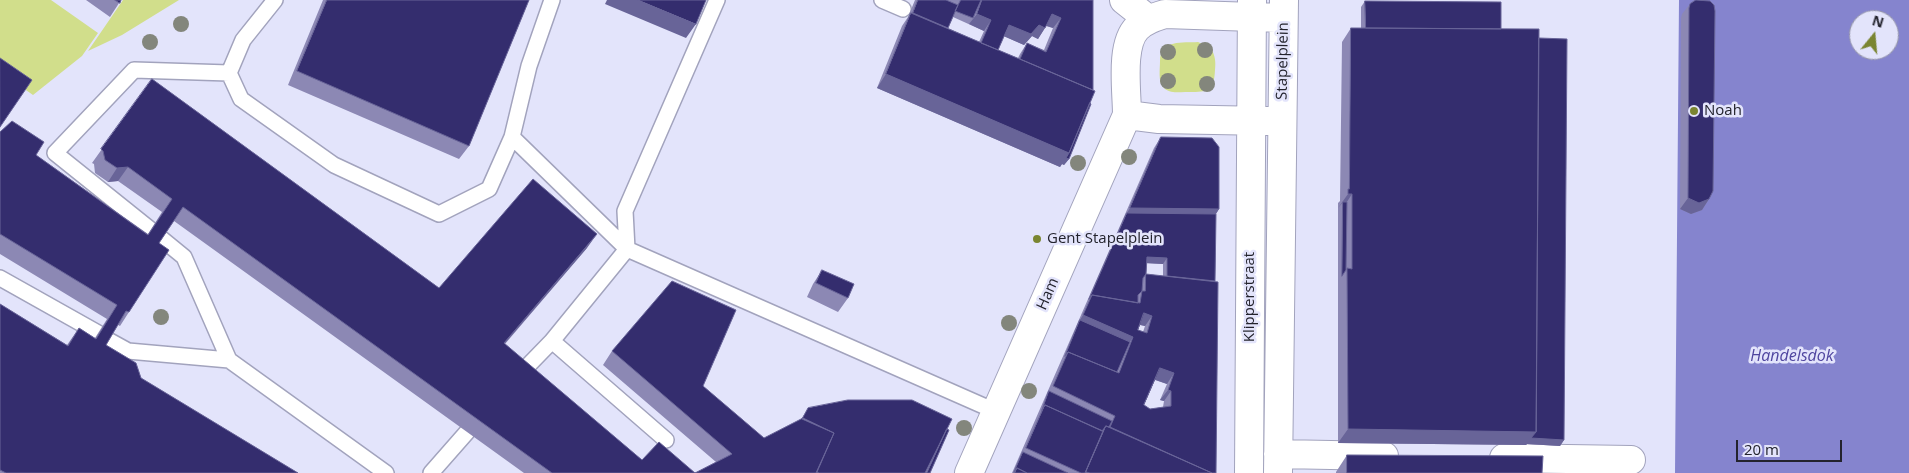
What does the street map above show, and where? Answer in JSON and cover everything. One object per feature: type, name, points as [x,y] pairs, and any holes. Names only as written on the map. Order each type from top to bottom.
[{"type":"street","points":[[1124,0],[1148,19],[1165,14],[1284,9]]},
{"type":"street","name":"Stapelplein","points":[[1251,120],[1252,9]]},
{"type":"street","name":"Stapelplein","points":[[1282,121],[1284,9]]},
{"type":"street","name":"Ham","points":[[969,473],[1127,115],[1126,57],[1129,42],[1136,28],[1148,19]]},
{"type":"street","points":[[1127,115],[1159,119],[1282,121]]},
{"type":"street","name":"Klipperstraat","points":[[1248,473],[1251,120]]},
{"type":"street","name":"Klipperstraat","points":[[1278,463],[1282,121]]},
{"type":"street","points":[[1278,463],[1406,456]]},
{"type":"street","points":[[1484,457],[1632,460]]},
{"type":"lane","points":[[275,0],[243,40],[229,73],[241,99],[334,165],[439,214],[489,189],[512,137],[529,66],[552,0]]},
{"type":"lane","points":[[517,376],[552,341],[626,249],[626,211],[717,0]]},
{"type":"lane","points":[[882,0],[903,9]]},
{"type":"lane","points":[[229,73],[134,70],[55,153],[184,256],[229,360],[363,467],[386,473]]},
{"type":"lane","points":[[512,137],[626,249],[995,411]]},
{"type":"lane","points":[[0,278],[128,351],[229,360]]},
{"type":"lane","points":[[552,341],[666,440]]},
{"type":"lane","points":[[431,473],[467,432]]},
{"type":"green space","points":[[0,0],[51,0],[98,33],[82,56],[33,95],[0,72]]},
{"type":"green space","points":[[123,0],[179,0],[122,35],[88,51]]},
{"type":"green space","points":[[1198,42],[1211,48],[1214,56],[1214,78],[1211,87],[1208,90],[1198,92],[1168,91],[1160,82],[1160,61],[1164,49],[1173,44]]},
{"type":"water","name":"Handelsdok","points":[[1679,0],[1909,0],[1909,473],[1675,473]]},
{"type":"building","points":[[327,0],[529,0],[469,146],[297,71]]},
{"type":"building","points":[[638,0],[706,0],[696,24]]},
{"type":"building","points":[[918,0],[946,0],[958,5],[948,28],[913,13]]},
{"type":"building","points":[[961,0],[981,0],[973,18],[955,11]]},
{"type":"building","points":[[982,0],[1093,0],[1093,90],[1020,59],[1027,43],[1046,52],[1061,18],[1052,14],[1045,28],[1039,25],[1031,34],[1009,25],[998,50],[981,43],[991,20],[977,14]]},
{"type":"building","name":"Noah","points":[[1696,0],[1710,1],[1714,5],[1715,11],[1713,191],[1709,199],[1699,203],[1688,198],[1689,8],[1690,4]]},
{"type":"building","points":[[1365,1],[1501,2],[1501,29],[1366,28]]},
{"type":"building","points":[[911,13],[1095,91],[1069,153],[886,74]]},
{"type":"building","points":[[1351,28],[1539,29],[1536,432],[1348,429],[1347,268],[1352,269],[1352,194],[1348,194]]},
{"type":"building","points":[[1539,38],[1567,39],[1564,440],[1531,438],[1536,432]]},
{"type":"building","points":[[0,58],[32,80],[0,127]]},
{"type":"building","points":[[152,79],[439,288],[533,179],[597,234],[504,343],[642,460],[659,442],[695,473],[552,473],[183,207],[159,243],[169,250],[129,312],[126,311],[106,345],[136,363],[141,378],[298,473],[6,473],[0,470],[0,304],[68,346],[79,328],[96,339],[117,305],[0,234],[0,132],[12,121],[44,142],[36,155],[148,235],[172,199],[128,167],[117,168],[105,160],[101,149]]},
{"type":"building","points":[[1090,103],[1069,159],[1066,158],[1069,153]]},
{"type":"building","points":[[1161,137],[1212,138],[1219,147],[1219,209],[1130,208]]},
{"type":"building","points":[[1343,202],[1347,202],[1346,270],[1342,276]]},
{"type":"building","points":[[1127,213],[1216,214],[1215,281],[1167,276],[1167,258],[1147,257],[1146,274],[1143,278],[1142,291],[1138,295],[1138,303],[1092,295],[1089,299]]},
{"type":"building","points":[[822,270],[854,284],[848,298],[816,283]]},
{"type":"building","points":[[1146,274],[1218,282],[1216,473],[1212,473],[1110,427],[1115,416],[1053,386],[1068,352],[1119,373],[1133,337],[1083,315],[1092,295],[1140,303],[1142,291],[1145,291]],"holes":[[[1144,313],[1152,316],[1147,333],[1138,330]],[[1160,368],[1174,373],[1168,390],[1171,391],[1171,406],[1150,409],[1144,405]]]},
{"type":"building","points":[[672,281],[736,310],[703,386],[764,438],[803,418],[834,433],[816,473],[695,473],[732,454],[612,351]]},
{"type":"building","points":[[1080,320],[1130,342],[1117,372],[1068,352],[1065,356]]},
{"type":"building","points":[[1049,391],[1112,421],[1109,427],[1106,426],[1102,431],[1045,405],[1042,410]]},
{"type":"building","points":[[848,400],[912,400],[952,419],[925,473],[817,472],[834,433],[802,419],[808,408]]},
{"type":"building","points":[[1045,405],[1103,431],[1085,473],[1081,473],[1026,448]]},
{"type":"building","points":[[1106,426],[1212,473],[1086,472]]},
{"type":"building","points":[[947,429],[949,430],[930,473],[927,473]]},
{"type":"building","points":[[1023,452],[1068,473],[1027,473],[1017,468],[1014,472]]},
{"type":"building","points":[[1347,455],[1543,456],[1542,473],[1347,473]]},
{"type":"building","points":[[1017,468],[1027,473],[1015,473]]},
{"type":"place","name":"Noah","points":[[1694,111]]},
{"type":"place","name":"Gent Stapelplein","points":[[1037,239]]}]
